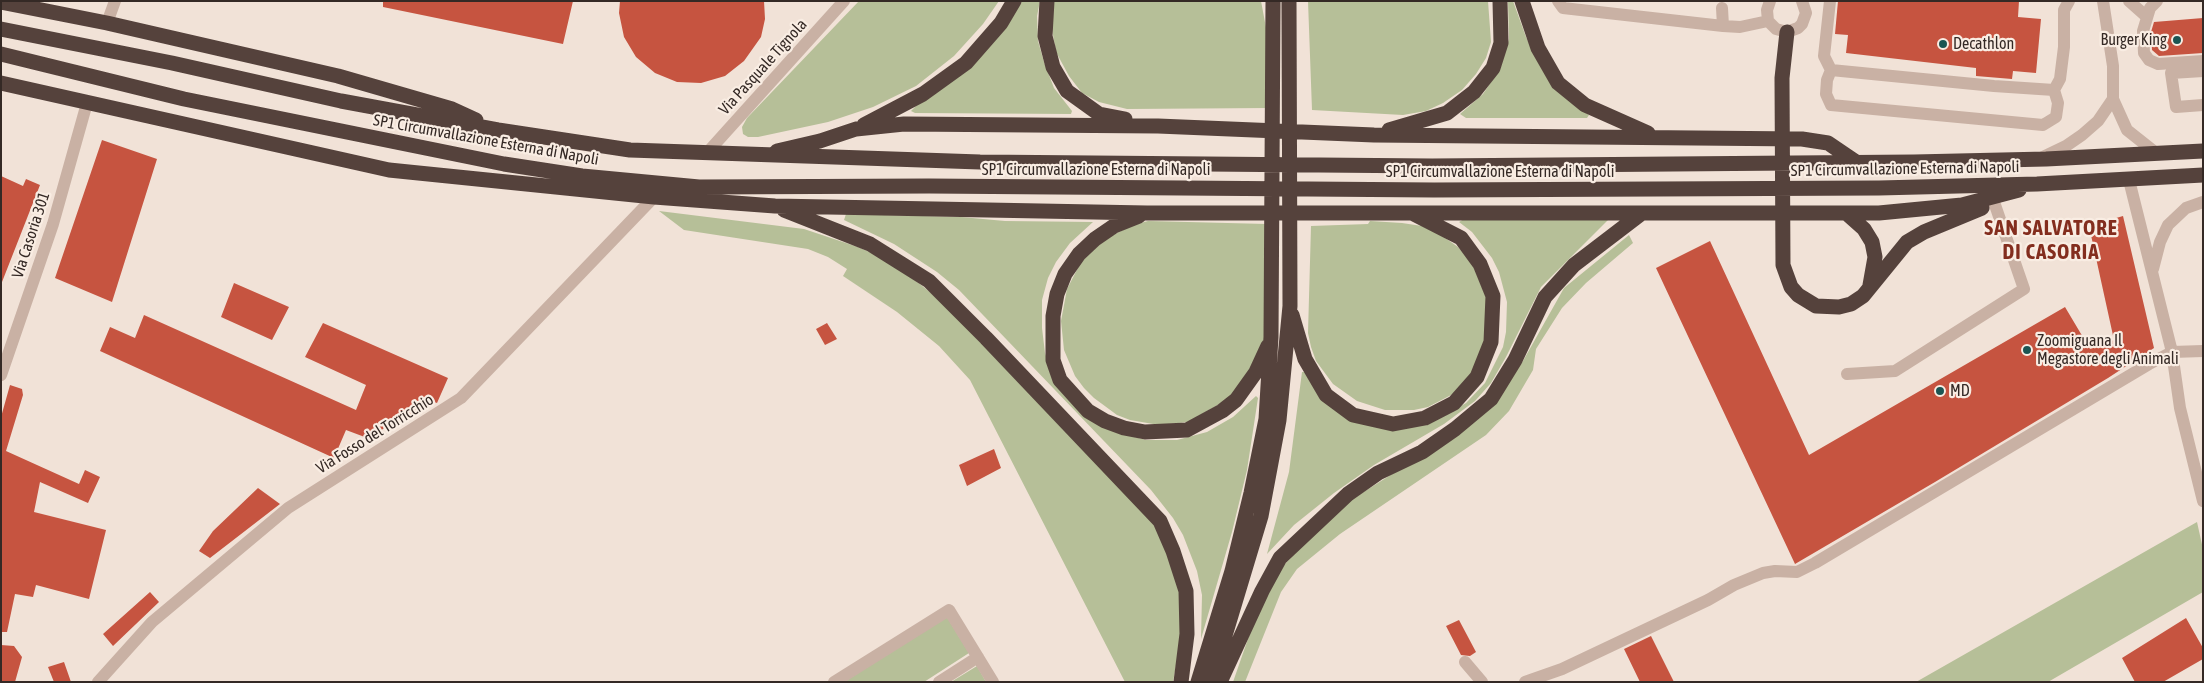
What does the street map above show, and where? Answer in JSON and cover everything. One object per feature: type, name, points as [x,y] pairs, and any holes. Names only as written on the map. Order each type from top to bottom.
[{"type":"highway","points":[[753,156],[820,141],[856,129],[923,94],[966,63],[1001,24],[1014,1]]},
{"type":"highway","points":[[1047,1],[1045,36],[1053,67],[1067,91],[1099,114],[1158,126]]},
{"type":"highway","points":[[1211,682],[1261,516],[1279,420],[1290,306],[1290,229],[1281,111],[1274,46],[1266,1]]},
{"type":"highway","points":[[1273,1],[1274,46]]},
{"type":"highway","points":[[1374,135],[1447,113],[1474,92],[1493,68],[1501,43],[1500,1]]},
{"type":"highway","points":[[1522,1],[1538,48],[1558,83],[1585,105],[1612,119],[1656,137]]},
{"type":"highway","points":[[1,2],[107,23],[338,76],[452,109],[498,130]]},
{"type":"highway","points":[[1198,682],[1232,571],[1251,493],[1266,418],[1271,337],[1273,230],[1281,111],[1292,6]]},
{"type":"highway","name":"SP1 Circumvallazione Esterna di Napoli","points":[[1,29],[172,63],[341,101],[498,130],[630,150],[753,156],[980,162],[1422,166],[2037,159],[2203,151]]},
{"type":"highway","points":[[1787,32],[1782,78],[1783,264],[1791,287],[1806,301],[1816,306],[1839,307],[1852,304],[1863,296],[1870,285],[1907,242],[1924,232],[1999,198],[2037,184]]},
{"type":"highway","name":"SP1 Circumvallazione Esterna di Napoli","points":[[1,54],[184,99],[504,164],[582,176],[668,185],[723,187],[1454,190],[1869,188],[2037,184],[2203,175]]},
{"type":"highway","points":[[1,83],[389,170],[654,197],[775,206],[1148,213],[1846,213],[1934,209],[1999,198]]},
{"type":"highway","points":[[856,129],[904,124],[1158,126],[1374,135],[1802,139],[1828,144],[1856,162]]},
{"type":"highway","points":[[723,187],[870,244],[929,281],[986,338],[1160,521],[1173,551],[1186,591],[1187,634],[1180,682]]},
{"type":"highway","points":[[1148,213],[1114,226],[1096,239],[1080,254],[1070,267],[1057,294],[1053,316],[1053,360],[1060,380],[1088,411],[1105,421],[1145,432],[1187,430],[1222,411],[1236,400],[1256,372],[1271,337]]},
{"type":"highway","points":[[1290,306],[1305,359],[1326,394],[1353,415],[1393,424],[1425,418],[1454,403],[1477,377],[1491,342],[1493,296],[1480,264],[1461,238],[1410,213]]},
{"type":"highway","points":[[1220,682],[1258,599],[1280,558],[1348,494],[1378,473],[1422,452],[1455,429],[1491,399],[1515,360],[1545,297],[1574,265],[1642,213]]},
{"type":"highway","points":[[1846,213],[1864,229],[1872,242],[1875,257],[1870,285]]},
{"type":"street","points":[[107,23],[115,1]]},
{"type":"street","name":"Via Pasquale Tignola","points":[[706,154],[844,1]]},
{"type":"street","points":[[1558,1],[1563,8],[1723,26],[1740,27],[1768,21]]},
{"type":"street","points":[[1770,1],[1767,10],[1768,21],[1776,29],[1787,32],[1798,28],[1802,24],[1806,13],[1802,1]]},
{"type":"street","points":[[1830,1],[1824,56],[1831,70],[1827,80],[1826,94],[1831,105],[2043,125],[2056,117],[2058,103],[2054,90],[2060,79],[2064,47],[2065,4]]},
{"type":"street","points":[[2103,1],[2113,66],[2113,100],[2127,130],[2156,153]]},
{"type":"street","points":[[2128,1],[2147,17]]},
{"type":"street","points":[[2157,1],[2147,17],[2143,31],[2144,52],[2149,60],[2158,64],[2203,61]]},
{"type":"street","points":[[1722,8],[1723,26]]},
{"type":"street","points":[[1831,70],[2037,90],[2054,90]]},
{"type":"street","points":[[2203,71],[2171,73],[2176,106],[2203,105]]},
{"type":"street","points":[[2037,159],[2066,146],[2082,134],[2098,121],[2113,100]]},
{"type":"street","name":"Via Casoria 301","points":[[1,375],[53,224],[87,103]]},
{"type":"street","points":[[2129,180],[2172,352],[2180,408],[2197,453],[2203,502]]},
{"type":"street","name":"Via Fosso del Torricchio","points":[[98,682],[152,622],[288,508],[461,398],[654,197]]},
{"type":"street","points":[[1847,374],[1895,371],[2024,289],[1999,198]]},
{"type":"street","points":[[2152,272],[2160,242],[2168,225],[2186,208],[2203,202]]},
{"type":"street","points":[[1524,682],[1562,668],[1708,600],[1734,585],[1763,573],[1775,571],[1797,572],[2172,352],[2203,351]]},
{"type":"street","points":[[834,682],[949,610],[992,682]]},
{"type":"street","points":[[939,682],[978,657]]},
{"type":"street","points":[[1465,662],[1482,682]]},
{"type":"green space","points":[[859,1],[999,1],[983,24],[954,56],[916,86],[873,107],[828,122],[758,137],[748,137],[743,134],[742,127],[747,118]]},
{"type":"green space","points":[[1021,1],[1040,1],[1037,16],[1038,41],[1054,88],[1072,111],[1071,114],[915,113],[911,111]]},
{"type":"green space","points":[[1054,1],[1261,1],[1267,33],[1268,108],[1127,109],[1099,102],[1082,93],[1069,76],[1056,52],[1052,29]]},
{"type":"green space","points":[[1308,1],[1488,1],[1491,42],[1486,58],[1476,74],[1462,90],[1443,103],[1426,111],[1403,115],[1312,110]]},
{"type":"green space","points":[[1508,1],[1513,1],[1526,37],[1543,71],[1572,103],[1589,115],[1587,118],[1466,118],[1460,114],[1483,94],[1499,70],[1509,39]]},
{"type":"green space","points":[[659,211],[804,229],[858,247],[894,263],[942,302],[1156,526],[1171,556],[1181,592],[1182,633],[1173,682],[1125,682],[970,380],[939,346],[897,312],[843,276],[847,269],[828,257],[808,249],[684,230]]},
{"type":"green space","points":[[846,214],[961,217],[1005,221],[1093,222],[1070,243],[1056,262],[1048,278],[1042,300],[1042,328],[1045,353],[1050,368],[1116,432],[1146,440],[1177,440],[1207,432],[1233,417],[1256,396],[1258,398],[1247,470],[1232,532],[1201,639],[1202,595],[1197,571],[1183,535],[1173,518],[1151,490],[959,290],[937,272],[894,244],[844,220]]},
{"type":"green space","points":[[1464,219],[1608,220],[1541,287],[1491,383],[1475,401],[1444,424],[1374,465],[1334,493],[1294,525],[1267,554],[1289,472],[1302,372],[1306,372],[1366,422],[1450,412],[1466,403],[1485,383],[1503,347],[1506,332],[1507,302],[1499,272],[1492,258],[1472,232],[1459,222]]},
{"type":"green space","points":[[1148,221],[1267,224],[1264,344],[1237,394],[1188,422],[1159,425],[1130,420],[1117,415],[1084,388],[1075,376],[1064,350],[1061,321],[1067,289],[1081,262],[1105,239],[1133,225]]},
{"type":"green space","points":[[1370,221],[1422,226],[1441,235],[1458,247],[1472,263],[1491,309],[1480,363],[1453,394],[1428,407],[1414,410],[1385,410],[1357,401],[1333,384],[1316,361],[1311,347],[1308,333],[1311,226],[1368,224]]},
{"type":"green space","points":[[1629,235],[1633,243],[1586,283],[1562,308],[1536,349],[1533,370],[1509,411],[1486,435],[1340,534],[1297,569],[1281,592],[1245,682],[1233,682],[1258,610],[1282,567],[1346,503],[1448,439],[1523,361],[1564,288]]},
{"type":"green space","points":[[2197,522],[2203,549],[2203,592],[2048,682],[1916,682]]},
{"type":"green space","points":[[947,617],[969,653],[924,682],[844,682]]},
{"type":"green space","points":[[977,666],[986,682],[951,682]]},
{"type":"building","points":[[383,1],[573,1],[563,44],[383,7]]},
{"type":"building","points":[[620,1],[764,1],[765,19],[761,37],[744,61],[725,76],[701,83],[677,82],[655,73],[636,57],[624,37],[619,13]]},
{"type":"building","name":"Decathlon","points":[[1838,1],[2019,1],[2018,17],[2041,19],[2036,73],[2013,71],[2012,79],[1976,76],[1976,68],[1846,53],[1848,35],[1835,34]]},
{"type":"building","name":"Burger King","points":[[2203,18],[2203,53],[2159,56],[2152,50],[2151,32],[2154,22]]},
{"type":"building","points":[[102,140],[157,159],[112,302],[55,278]]},
{"type":"building","points":[[1,176],[23,186],[26,179],[40,185],[2,282]]},
{"type":"building","points":[[2123,216],[2154,348],[2108,378],[1795,564],[1656,268],[1710,241],[1809,455],[2065,307],[2090,349],[2114,340],[2089,226]]},
{"type":"building","points":[[234,283],[289,307],[272,340],[221,317]]},
{"type":"building","points":[[144,315],[356,410],[366,385],[305,357],[323,323],[448,378],[437,403],[421,397],[413,415],[406,411],[370,439],[346,430],[334,458],[100,351],[110,327],[135,338]]},
{"type":"building","points":[[827,323],[837,339],[825,345],[816,329]]},
{"type":"building","points":[[10,385],[22,389],[23,395],[6,451],[79,484],[85,470],[100,477],[88,503],[40,482],[34,512],[106,530],[89,599],[36,585],[33,597],[15,594],[7,632],[1,632],[1,417]]},
{"type":"building","points":[[994,449],[1001,468],[967,486],[959,465]]},
{"type":"building","points":[[258,488],[280,504],[210,558],[199,551],[213,531]]},
{"type":"building","points":[[150,592],[159,602],[113,646],[103,634]]},
{"type":"building","points":[[2186,618],[2203,648],[2203,659],[2163,682],[2135,682],[2122,658]]},
{"type":"building","points":[[1459,620],[1476,652],[1470,656],[1461,655],[1446,626]]},
{"type":"building","points":[[1651,636],[1674,682],[1640,682],[1624,649]]},
{"type":"building","points":[[1,645],[14,646],[22,657],[15,682],[1,682]]},
{"type":"building","points":[[64,662],[71,682],[54,682],[48,667]]},
{"type":"place","name":"Burger King","points":[[2177,40]]},
{"type":"place","name":"Decathlon","points":[[1943,44]]},
{"type":"place","name":"Zoomiguana Il Megastore degli Animali","points":[[2027,350]]},
{"type":"place","name":"MD","points":[[1940,391]]},
{"type":"district","name":"SAN SALVATORE DI CASORIA","points":[[2051,240]]}]
